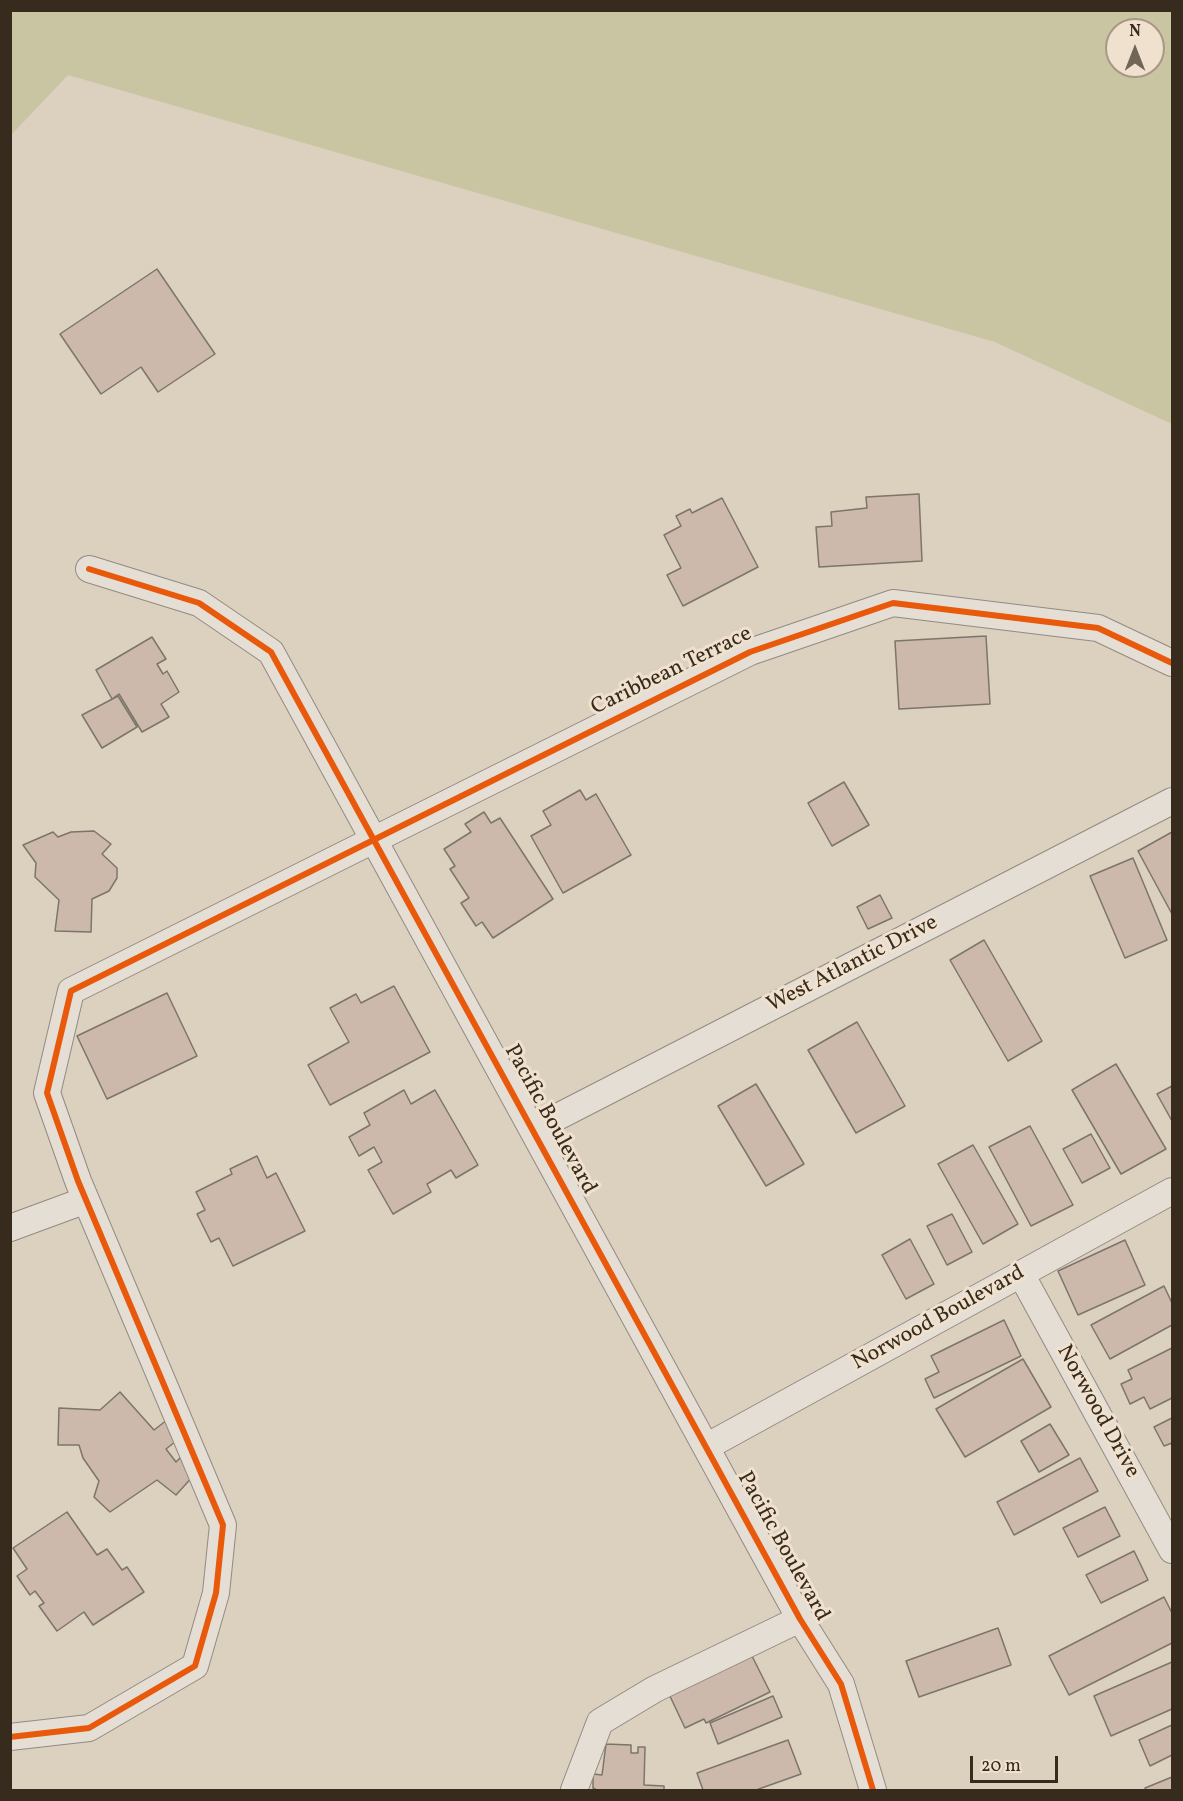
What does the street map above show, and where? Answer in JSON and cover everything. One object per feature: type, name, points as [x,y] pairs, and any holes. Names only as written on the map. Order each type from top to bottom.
[{"type":"street","name":"Pacific Boulevard","points":[[89,569],[199,603],[271,652],[376,839],[800,1619],[841,1684],[873,1791]]},
{"type":"street","name":"Caribbean Terrace","points":[[10,1737],[89,1728],[195,1666],[216,1593],[223,1525],[86,1200],[47,1093],[72,991],[750,652],[894,603],[1098,628],[1173,663]]},
{"type":"street","name":"West Atlantic Drive","points":[[534,1129],[1173,801]]},
{"type":"street","name":"Norwood Boulevard","points":[[706,1447],[1173,1191]]},
{"type":"street","points":[[10,1228],[86,1200]]},
{"type":"street","name":"Norwood Drive","points":[[1021,1274],[1173,1550]]},
{"type":"street","points":[[574,1791],[600,1722],[655,1689],[800,1619]]},
{"type":"shaded area","points":[[11,10],[1172,11],[1172,424],[995,342],[68,75],[11,135]]},
{"type":"building","points":[[157,269],[215,354],[158,392],[141,367],[101,394],[60,334]]},
{"type":"building","points":[[919,494],[922,561],[819,567],[816,527],[832,526],[831,512],[867,508],[866,497]]},
{"type":"building","points":[[722,498],[758,567],[683,606],[667,575],[681,568],[664,535],[681,526],[676,516],[690,509],[692,513]]},
{"type":"building","points":[[986,636],[990,704],[899,709],[895,641]]},
{"type":"building","points":[[152,637],[166,659],[157,664],[163,674],[167,671],[179,692],[161,704],[169,717],[142,732],[119,694],[112,699],[96,670]]},
{"type":"building","points":[[118,696],[137,727],[102,748],[82,715]]},
{"type":"building","points":[[844,782],[869,825],[832,846],[808,803]]},
{"type":"building","points":[[580,790],[586,800],[596,794],[631,855],[563,893],[531,836],[551,825],[543,811]]},
{"type":"building","points":[[484,812],[491,823],[500,818],[553,899],[493,938],[482,922],[476,926],[461,903],[469,898],[450,869],[455,866],[444,849],[471,832],[465,824]]},
{"type":"building","points":[[94,831],[111,844],[102,854],[117,868],[117,878],[109,891],[92,899],[91,932],[55,931],[59,900],[35,877],[36,863],[23,845],[53,832],[58,837],[71,832]]},
{"type":"building","points":[[1172,832],[1172,914],[1138,851]]},
{"type":"building","points":[[1133,858],[1167,940],[1125,958],[1090,876]]},
{"type":"building","points":[[880,895],[892,918],[868,929],[857,907]]},
{"type":"building","points":[[984,940],[1042,1041],[1008,1061],[950,960]]},
{"type":"building","points":[[394,986],[430,1052],[330,1105],[308,1065],[349,1042],[330,1008],[356,994],[361,1003]]},
{"type":"building","points":[[167,993],[197,1056],[107,1099],[77,1036]]},
{"type":"building","points":[[857,1022],[905,1106],[856,1133],[808,1050]]},
{"type":"building","points":[[1116,1064],[1166,1149],[1121,1174],[1072,1090]]},
{"type":"building","points":[[756,1084],[804,1164],[766,1186],[718,1106]]},
{"type":"building","points":[[1172,1086],[1172,1121],[1157,1094]]},
{"type":"building","points":[[404,1090],[411,1104],[435,1090],[478,1165],[456,1178],[451,1170],[427,1184],[431,1192],[393,1214],[368,1170],[382,1162],[374,1147],[359,1156],[349,1137],[370,1125],[364,1113]]},
{"type":"building","points":[[1030,1126],[1073,1205],[1031,1226],[989,1147]]},
{"type":"building","points":[[1091,1134],[1110,1168],[1082,1183],[1063,1149]]},
{"type":"building","points":[[973,1145],[1018,1224],[983,1244],[938,1164]]},
{"type":"building","points":[[257,1156],[267,1178],[276,1173],[305,1231],[233,1266],[219,1238],[211,1242],[197,1214],[205,1210],[196,1192],[232,1174],[230,1169]]},
{"type":"building","points":[[952,1214],[972,1252],[947,1265],[927,1226]]},
{"type":"building","points":[[910,1239],[934,1284],[906,1299],[882,1255]]},
{"type":"building","points":[[1125,1240],[1145,1285],[1078,1315],[1058,1271]]},
{"type":"building","points":[[1164,1286],[1172,1303],[1172,1325],[1110,1359],[1091,1325]]},
{"type":"building","points":[[1004,1320],[1021,1356],[934,1398],[925,1379],[939,1372],[931,1356]]},
{"type":"building","points":[[1172,1348],[1172,1398],[1150,1409],[1144,1397],[1130,1404],[1121,1384],[1132,1379],[1128,1370]]},
{"type":"building","points":[[1023,1359],[1051,1407],[965,1457],[936,1409]]},
{"type":"building","points":[[120,1392],[154,1430],[167,1420],[180,1438],[166,1449],[176,1462],[181,1457],[195,1474],[176,1495],[157,1480],[110,1512],[94,1497],[99,1481],[83,1458],[79,1445],[58,1445],[59,1408],[100,1410]]},
{"type":"building","points":[[1172,1418],[1172,1443],[1164,1446],[1154,1427]]},
{"type":"building","points":[[1050,1424],[1069,1455],[1039,1472],[1021,1441]]},
{"type":"building","points":[[1080,1458],[1098,1491],[1014,1535],[997,1502]]},
{"type":"building","points":[[1105,1507],[1120,1536],[1078,1557],[1063,1528]]},
{"type":"building","points":[[67,1512],[97,1555],[107,1549],[122,1570],[127,1567],[144,1592],[93,1625],[84,1612],[57,1631],[39,1606],[44,1603],[35,1591],[30,1595],[17,1576],[27,1569],[13,1548]]},
{"type":"building","points":[[1134,1551],[1148,1580],[1101,1603],[1086,1575]]},
{"type":"building","points":[[1164,1597],[1172,1613],[1172,1643],[1069,1695],[1049,1656]]},
{"type":"building","points":[[998,1628],[1011,1665],[919,1697],[906,1661]]},
{"type":"building","points":[[750,1652],[770,1692],[706,1723],[704,1719],[685,1728],[668,1692]]},
{"type":"building","points":[[1172,1662],[1172,1709],[1111,1736],[1094,1696]]},
{"type":"building","points":[[773,1696],[782,1717],[718,1744],[710,1723]]},
{"type":"building","points":[[1172,1725],[1172,1755],[1150,1766],[1139,1740]]},
{"type":"building","points":[[788,1740],[801,1774],[756,1790],[703,1790],[697,1773]]},
{"type":"building","points":[[606,1744],[631,1745],[631,1753],[638,1753],[638,1747],[645,1747],[644,1785],[664,1786],[664,1790],[597,1790],[593,1788],[593,1774],[602,1775]]},
{"type":"building","points":[[1172,1777],[1172,1790],[1146,1790],[1145,1788]]},
{"type":"cycle path","points":[[89,569],[199,603],[271,652],[800,1619],[841,1684],[873,1790]]},
{"type":"cycle path","points":[[10,1737],[89,1728],[195,1666],[216,1593],[223,1525],[78,1181],[47,1093],[71,991],[750,652],[893,603],[1098,628],[1172,663]]}]
